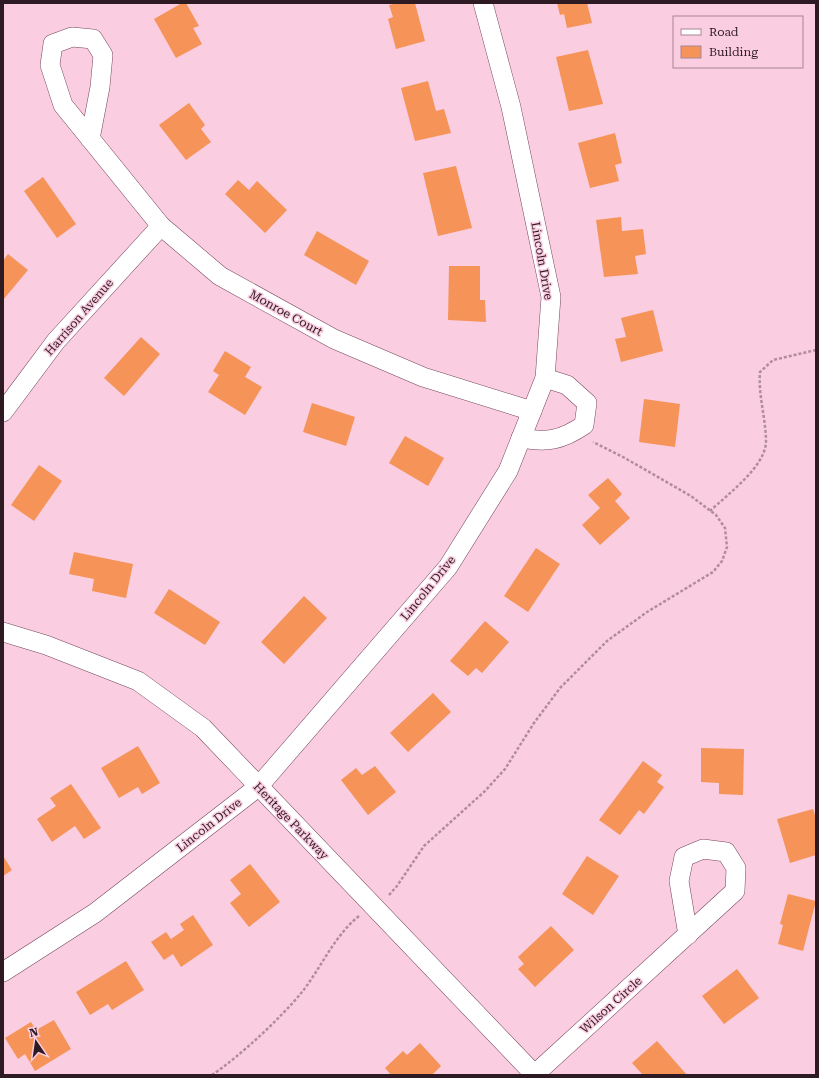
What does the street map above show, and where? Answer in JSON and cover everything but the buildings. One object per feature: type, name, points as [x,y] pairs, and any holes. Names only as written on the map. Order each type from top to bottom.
[{"type":"street","name":"Lincoln Drive","points":[[3,972],[95,913],[258,787],[448,567],[508,471],[545,378],[551,297],[511,107],[483,3]]},
{"type":"street","name":"Monroe Court","points":[[90,139],[100,86],[103,55],[93,39],[72,38],[53,44],[50,65],[63,105],[90,139],[161,226],[220,276],[334,339],[423,377],[532,411]]},
{"type":"street","name":"Harrison Avenue","points":[[3,412],[56,341],[161,226]]},
{"type":"street","points":[[521,438],[539,441],[564,437],[584,424],[587,403],[567,385],[545,378]]},
{"type":"street","name":"Heritage Parkway","points":[[3,632],[46,645],[138,681],[203,728],[534,1075]]},
{"type":"street","name":"Wilson Circle","points":[[534,1075],[688,935]]},
{"type":"path","points":[[710,511],[757,467],[766,444],[759,386],[760,372],[773,360],[816,350]]},
{"type":"path","points":[[212,1075],[282,1013],[302,992],[340,937],[356,919],[372,905],[386,898],[397,886],[424,846],[485,790],[505,769],[534,724],[560,688],[607,641],[647,612],[713,572],[722,561],[727,548],[725,528],[710,511],[691,496],[623,457],[572,433]]}]
